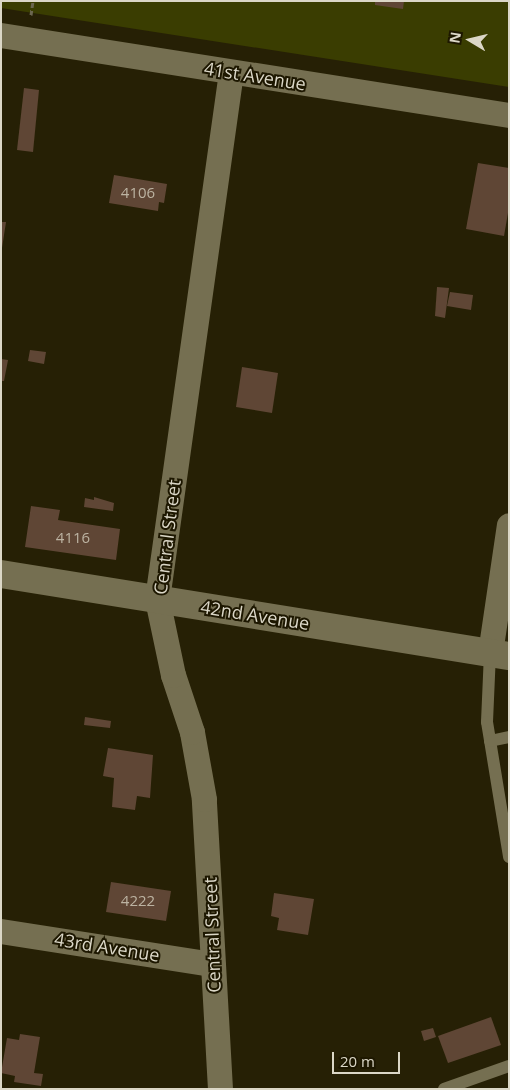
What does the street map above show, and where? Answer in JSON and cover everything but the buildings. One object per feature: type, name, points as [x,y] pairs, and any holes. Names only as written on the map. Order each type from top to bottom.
[{"type":"street","name":"41st Avenue","points":[[1,34],[509,115]]},
{"type":"street","name":"Central Street","points":[[220,1089],[212,964],[211,886],[204,799],[192,732],[173,675],[158,599],[231,72]]},
{"type":"street","points":[[499,655],[509,525]]},
{"type":"street","name":"42nd Avenue","points":[[1,574],[499,655]]},
{"type":"street","name":"43rd Avenue","points":[[1,931],[212,964]]},
{"type":"lane","points":[[499,655],[487,722],[509,858]]},
{"type":"lane","points":[[490,742],[509,737]]},
{"type":"lane","points":[[444,1089],[509,1066]]},
{"type":"path","points":[[31,16],[33,1]]},
{"type":"shaded area","points":[[1,1],[509,1],[509,87],[1,8]]}]
